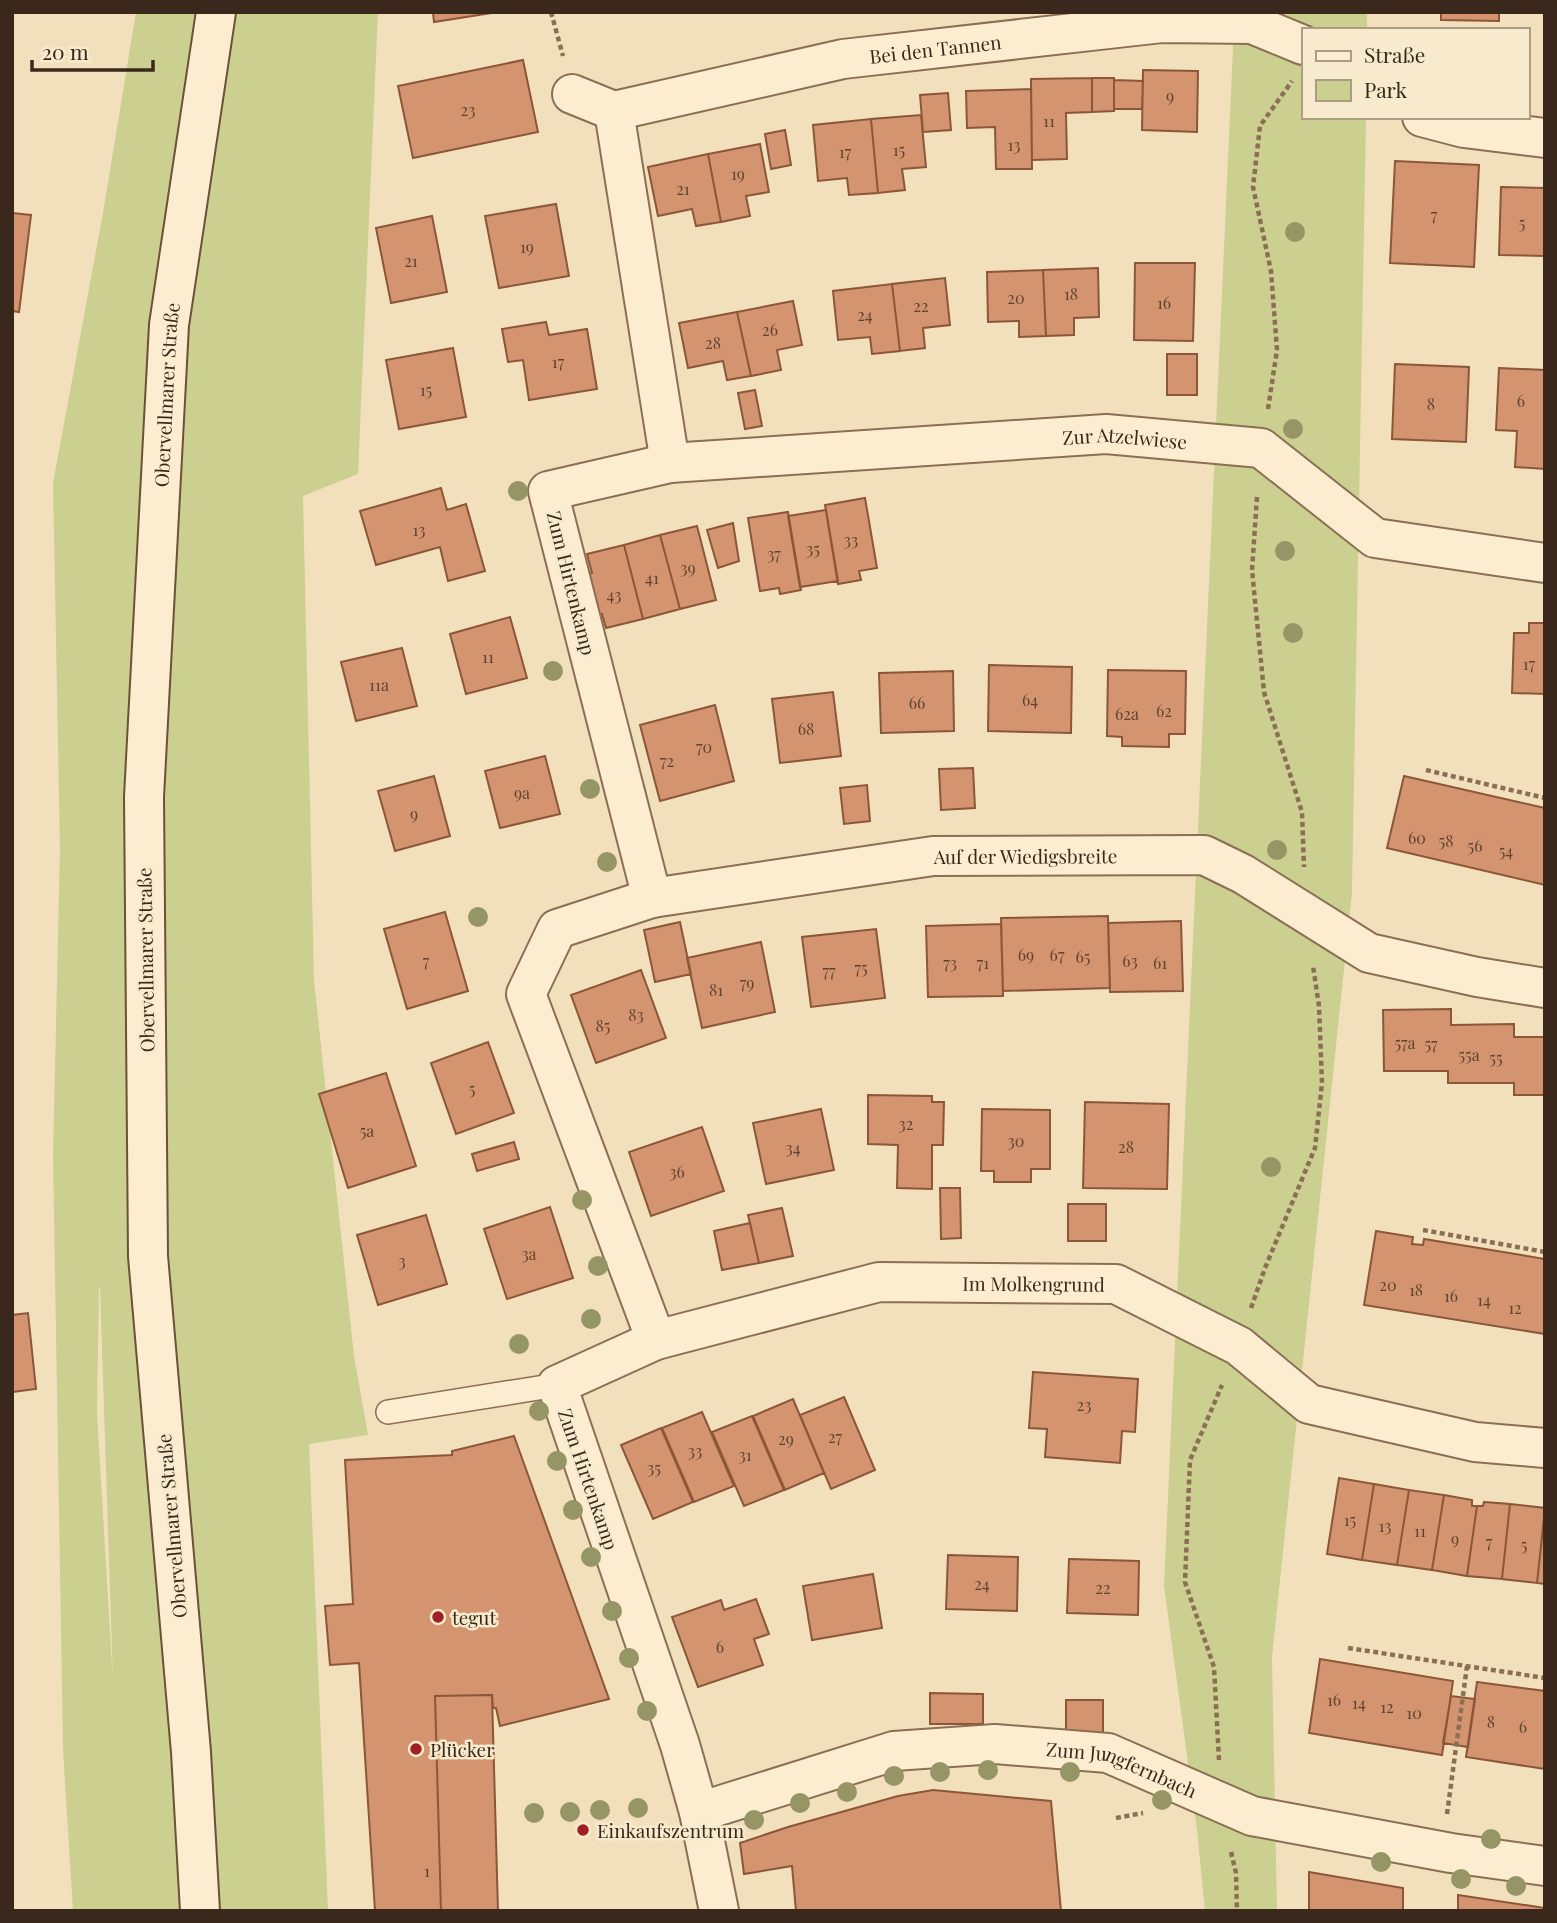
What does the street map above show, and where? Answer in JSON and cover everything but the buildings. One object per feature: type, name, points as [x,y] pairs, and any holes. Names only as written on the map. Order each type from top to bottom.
[{"type":"street","name":"Obervellmarer Straße","points":[[200,1911],[191,1752],[148,1256],[144,797],[169,325],[216,12]]},
{"type":"street","name":"Bei den Tannen","points":[[614,111],[843,59],[1161,23],[1252,24],[1300,61]]},
{"type":"street","points":[[572,94],[614,111],[670,463]]},
{"type":"street","points":[[1430,119],[1464,128],[1545,138]]},
{"type":"street","name":"Zur Atzelwiese","points":[[670,463],[1106,434],[1261,448]]},
{"type":"street","points":[[1261,448],[1375,538],[1545,563]]},
{"type":"street","name":"Zum Hirtenkamp","points":[[652,898],[548,491],[670,463]]},
{"type":"street","name":"Auf der Wiedigsbreite","points":[[656,1340],[526,994],[557,929],[652,898],[933,856],[1204,855],[1243,874],[1369,953],[1477,977],[1545,988]]},
{"type":"street","name":"Im Molkengrund","points":[[656,1340],[879,1282],[1116,1284],[1239,1346],[1309,1404],[1475,1442],[1545,1448]]},
{"type":"street","name":"Zum Hirtenkamp","points":[[656,1340],[557,1385],[680,1745],[699,1812],[719,1911]]},
{"type":"street","name":"Zum Jungfernbach","points":[[699,1812],[894,1751],[995,1744],[1108,1753],[1252,1816],[1442,1851],[1545,1866]]},
{"type":"lane","points":[[388,1412],[557,1385]]},
{"type":"path","points":[[1237,1911],[1236,1873],[1221,1801],[1214,1667],[1185,1583],[1190,1460],[1239,1346],[1265,1268],[1315,1148],[1322,1083],[1319,1006],[1306,915],[1302,812],[1264,692],[1252,570],[1261,448],[1277,350],[1271,271],[1252,187],[1260,126],[1300,61]]},
{"type":"path","points":[[1426,770],[1545,798]]},
{"type":"path","points":[[1423,1230],[1545,1252]]},
{"type":"path","points":[[1348,1648],[1545,1678]]},
{"type":"path","points":[[1442,1851],[1467,1666]]},
{"type":"green space","points":[[136,12],[378,12],[358,474],[303,496],[314,980],[354,1356],[368,1435],[309,1444],[328,1911],[73,1911],[63,1750],[53,1155],[60,850],[53,483],[103,213]],"holes":[[[100,1288],[113,1682],[97,1413]]]},
{"type":"green space","points":[[1225,12],[1367,12],[1367,28],[1302,28],[1302,119],[1366,119],[1352,893],[1272,1657],[1277,1911],[1205,1911],[1197,1830],[1164,1586],[1233,47]]},
{"type":"place","name":"tegut","points":[[438,1617]]},
{"type":"place","name":"Plücker","points":[[416,1749]]},
{"type":"place","name":"Einkaufszentrum","points":[[583,1830]]}]
